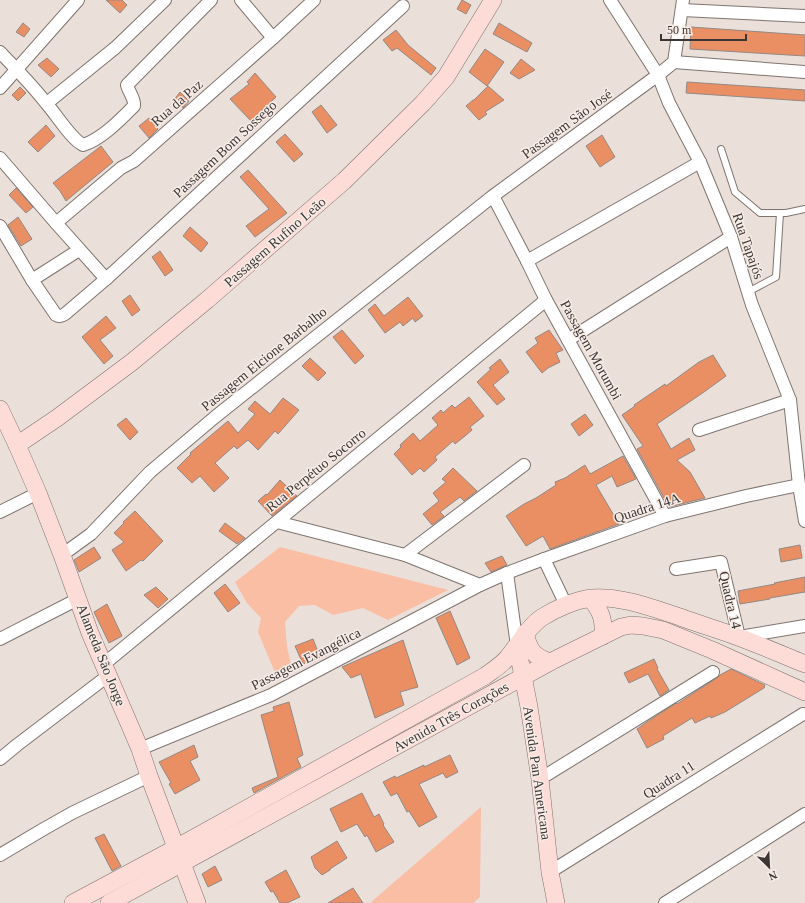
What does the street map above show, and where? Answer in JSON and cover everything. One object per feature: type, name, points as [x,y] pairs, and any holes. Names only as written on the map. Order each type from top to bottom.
[{"type":"street","points":[[0,88],[16,68],[78,0]]},
{"type":"street","points":[[47,103],[115,48],[165,0]]},
{"type":"street","points":[[0,52],[47,103],[76,141],[83,145],[89,143],[114,126],[134,106],[134,100],[127,85],[211,0]]},
{"type":"street","points":[[241,0],[273,38]]},
{"type":"street","name":"Passagem Rufino Leão","points":[[18,445],[132,362],[207,300],[344,181],[446,77],[493,0]]},
{"type":"street","name":"Rua Tapajós","points":[[610,0],[658,75],[669,103],[700,162],[731,237],[752,305],[790,400],[799,485],[805,521]]},
{"type":"street","name":"Rua da Paz","points":[[56,223],[120,168],[134,161],[273,38],[311,1]]},
{"type":"street","points":[[805,16],[682,5],[674,62],[805,72]]},
{"type":"street","name":"Passagem Bom Sossego","points":[[32,280],[56,315],[62,316],[65,314],[403,6]]},
{"type":"street","name":"Passagem São José","points":[[493,196],[674,62]]},
{"type":"street","points":[[0,158],[79,250],[106,278]]},
{"type":"street","points":[[528,261],[700,162]]},
{"type":"street","name":"Passagem Morumbi","points":[[493,196],[528,261],[546,300],[665,516]]},
{"type":"street","name":"Passagem Elcione Barbalho","points":[[62,555],[91,534],[150,472],[203,427],[493,196]]},
{"type":"street","points":[[0,226],[32,280],[79,250]]},
{"type":"street","points":[[568,340],[731,237]]},
{"type":"street","name":"Rua Perpétuo Socorro","points":[[0,759],[106,670],[277,522],[546,300]]},
{"type":"street","points":[[699,430],[790,400]]},
{"type":"street","name":"Alameda São Jorge","points":[[0,409],[18,445],[38,493],[90,633],[140,749],[197,903]]},
{"type":"street","points":[[405,555],[524,465]]},
{"type":"street","name":"Quadra 14A","points":[[507,573],[665,516],[746,496],[799,485]]},
{"type":"street","points":[[0,512],[38,493]]},
{"type":"street","points":[[277,522],[405,555],[480,585]]},
{"type":"street","points":[[544,559],[566,606]]},
{"type":"street","name":"Quadra 14","points":[[676,569],[721,562],[739,637],[805,664]]},
{"type":"street","name":"Passagem Evangélica","points":[[140,749],[271,696],[480,585],[507,573]]},
{"type":"street","name":"Avenida Pan Americana","points":[[507,573],[521,639],[522,678],[546,775],[550,872],[556,903]]},
{"type":"street","points":[[591,598],[598,606],[602,616],[604,626],[603,636]]},
{"type":"street","name":"Avenida Três Corações","points":[[73,903],[176,848],[485,676],[507,659],[529,628],[542,618],[566,606],[591,598],[605,598],[628,602],[661,611],[739,637]]},
{"type":"street","points":[[0,639],[78,600]]},
{"type":"street","name":"Avenida Três Corações","points":[[109,903],[550,662],[622,627],[631,625],[663,630],[712,650],[805,692]]},
{"type":"street","points":[[739,637],[805,626]]},
{"type":"street","points":[[521,639],[528,644],[533,652],[541,659],[550,662]]},
{"type":"street","points":[[546,775],[713,672]]},
{"type":"street","name":"Quadra 11","points":[[550,872],[803,714]]},
{"type":"street","points":[[0,855],[72,813],[149,776]]},
{"type":"street","points":[[665,903],[805,814]]},
{"type":"lane","points":[[721,149],[735,192],[760,213],[786,213],[805,210]]},
{"type":"lane","points":[[748,292],[776,278],[780,213]]},
{"type":"shaded area","points":[[280,547],[448,590],[388,620],[363,608],[333,615],[315,605],[299,606],[285,622],[287,647],[292,669],[276,675],[258,632],[261,618],[247,603],[235,582]]},
{"type":"shaded area","points":[[481,807],[480,897],[473,903],[370,903]]},
{"type":"building","points":[[106,0],[122,0],[127,5],[120,13]]},
{"type":"building","points":[[462,0],[471,5],[466,14],[457,9]]},
{"type":"building","points":[[23,23],[30,29],[24,37],[16,32]]},
{"type":"building","points":[[499,23],[532,43],[527,52],[493,34]]},
{"type":"building","points":[[691,27],[805,35],[805,56],[690,49]]},
{"type":"building","points":[[396,30],[408,45],[436,68],[431,75],[397,48],[392,51],[383,40]]},
{"type":"building","points":[[485,49],[504,62],[487,86],[469,72]]},
{"type":"building","points":[[47,58],[59,69],[51,77],[38,65]]},
{"type":"building","points":[[521,59],[535,70],[519,79],[510,73]]},
{"type":"building","points":[[255,73],[276,97],[251,121],[230,99],[249,84],[247,82]]},
{"type":"building","points":[[687,82],[805,90],[805,101],[686,93]]},
{"type":"building","points":[[488,86],[504,100],[485,112],[487,114],[479,120],[466,106]]},
{"type":"building","points":[[20,87],[26,93],[18,101],[12,95]]},
{"type":"building","points":[[180,92],[189,101],[183,108],[174,100]]},
{"type":"building","points":[[321,105],[337,125],[327,133],[312,112]]},
{"type":"building","points":[[149,118],[158,129],[149,138],[139,126]]},
{"type":"building","points":[[46,125],[55,136],[38,152],[28,142]]},
{"type":"building","points":[[285,134],[303,154],[294,162],[276,142]]},
{"type":"building","points":[[602,135],[615,157],[600,167],[586,146]]},
{"type":"building","points":[[101,146],[113,162],[66,201],[53,183]]},
{"type":"building","points":[[248,170],[287,213],[255,237],[246,226],[269,209],[240,177]]},
{"type":"building","points":[[16,188],[33,207],[26,213],[9,195]]},
{"type":"building","points":[[18,217],[32,239],[21,246],[8,225]]},
{"type":"building","points":[[190,227],[208,243],[201,252],[183,236]]},
{"type":"building","points":[[160,251],[173,270],[165,276],[152,257]]},
{"type":"building","points":[[130,295],[140,310],[132,316],[122,301]]},
{"type":"building","points":[[408,297],[423,316],[415,322],[413,318],[403,326],[400,322],[385,333],[368,310],[375,304],[384,316]]},
{"type":"building","points":[[106,316],[116,328],[100,340],[113,356],[104,364],[82,337]]},
{"type":"building","points":[[342,330],[364,356],[355,364],[333,337]]},
{"type":"building","points":[[549,330],[563,350],[556,353],[560,362],[542,373],[526,352],[538,343],[535,338]]},
{"type":"building","points":[[713,355],[726,376],[657,424],[671,449],[689,438],[695,450],[677,460],[690,472],[705,498],[669,507],[637,449],[643,446],[622,415],[665,384],[666,386],[699,362]]},
{"type":"building","points":[[310,358],[326,373],[318,381],[302,366]]},
{"type":"building","points":[[500,359],[509,372],[493,385],[505,399],[497,405],[477,382],[491,369],[489,368]]},
{"type":"building","points":[[469,397],[484,416],[470,427],[472,430],[465,436],[455,444],[453,441],[435,457],[437,460],[424,472],[420,468],[412,475],[394,454],[401,447],[400,445],[413,433],[420,441],[438,425],[432,418],[441,410],[443,413],[452,405],[455,408]]},
{"type":"building","points":[[283,398],[299,410],[278,434],[275,431],[258,450],[248,440],[237,449],[234,446],[215,463],[229,478],[214,492],[200,476],[192,483],[177,468],[191,454],[190,453],[228,421],[238,433],[255,414],[248,409],[255,401],[270,414]]},
{"type":"building","points":[[585,414],[593,425],[579,436],[571,424]]},
{"type":"building","points":[[126,418],[138,432],[130,440],[117,425]]},
{"type":"building","points":[[623,456],[636,479],[617,487],[612,476],[596,485],[619,524],[550,549],[543,536],[526,546],[506,516],[556,485],[555,482],[565,478],[585,465],[590,474]]},
{"type":"building","points":[[453,468],[477,491],[464,501],[460,497],[440,512],[444,516],[432,525],[423,514],[439,501],[433,493],[446,482],[442,479]]},
{"type":"building","points":[[280,480],[297,496],[272,516],[258,501],[266,494],[267,495]]},
{"type":"building","points":[[135,511],[163,541],[143,561],[141,560],[126,571],[112,550],[124,542],[114,533]]},
{"type":"building","points":[[225,523],[245,538],[237,544],[219,531]]},
{"type":"building","points":[[800,545],[802,558],[781,562],[779,549]]},
{"type":"building","points":[[94,547],[101,558],[79,572],[74,560]]},
{"type":"building","points":[[502,556],[507,565],[491,572],[485,563]]},
{"type":"building","points":[[805,577],[805,592],[740,604],[738,591]]},
{"type":"building","points":[[225,584],[240,603],[228,612],[214,593]]},
{"type":"building","points":[[156,587],[168,599],[158,608],[144,595]]},
{"type":"building","points":[[107,604],[122,636],[109,643],[94,612]]},
{"type":"building","points":[[450,611],[470,658],[457,665],[436,618]]},
{"type":"building","points":[[313,639],[320,657],[303,664],[295,646]]},
{"type":"building","points":[[403,640],[418,687],[400,692],[404,705],[375,718],[361,674],[351,678],[342,667]]},
{"type":"building","points":[[654,659],[658,668],[657,669],[669,690],[660,696],[648,674],[629,683],[624,673]]},
{"type":"building","points":[[731,669],[765,685],[764,688],[725,712],[711,718],[710,716],[695,723],[692,718],[663,736],[664,739],[647,748],[637,729]]},
{"type":"building","points":[[289,702],[303,755],[297,758],[301,767],[254,793],[252,788],[278,777],[261,715],[274,711],[273,707]]},
{"type":"building","points":[[194,745],[198,757],[190,761],[200,780],[175,794],[169,784],[171,783],[159,762]]},
{"type":"building","points":[[450,755],[458,772],[446,778],[443,773],[419,784],[437,817],[419,827],[409,811],[407,812],[397,793],[391,796],[383,782],[395,776],[396,778],[424,765],[424,767]]},
{"type":"building","points":[[362,793],[374,817],[379,814],[384,824],[383,825],[394,842],[376,852],[367,835],[365,837],[357,824],[341,832],[330,809]]},
{"type":"building","points":[[104,834],[121,866],[112,871],[95,838]]},
{"type":"building","points":[[337,841],[347,858],[322,875],[315,868],[311,857]]},
{"type":"building","points":[[215,866],[222,880],[208,887],[202,874]]},
{"type":"building","points":[[286,870],[300,897],[287,903],[280,903],[273,891],[271,892],[265,882]]},
{"type":"building","points":[[353,888],[363,903],[328,903]]}]
